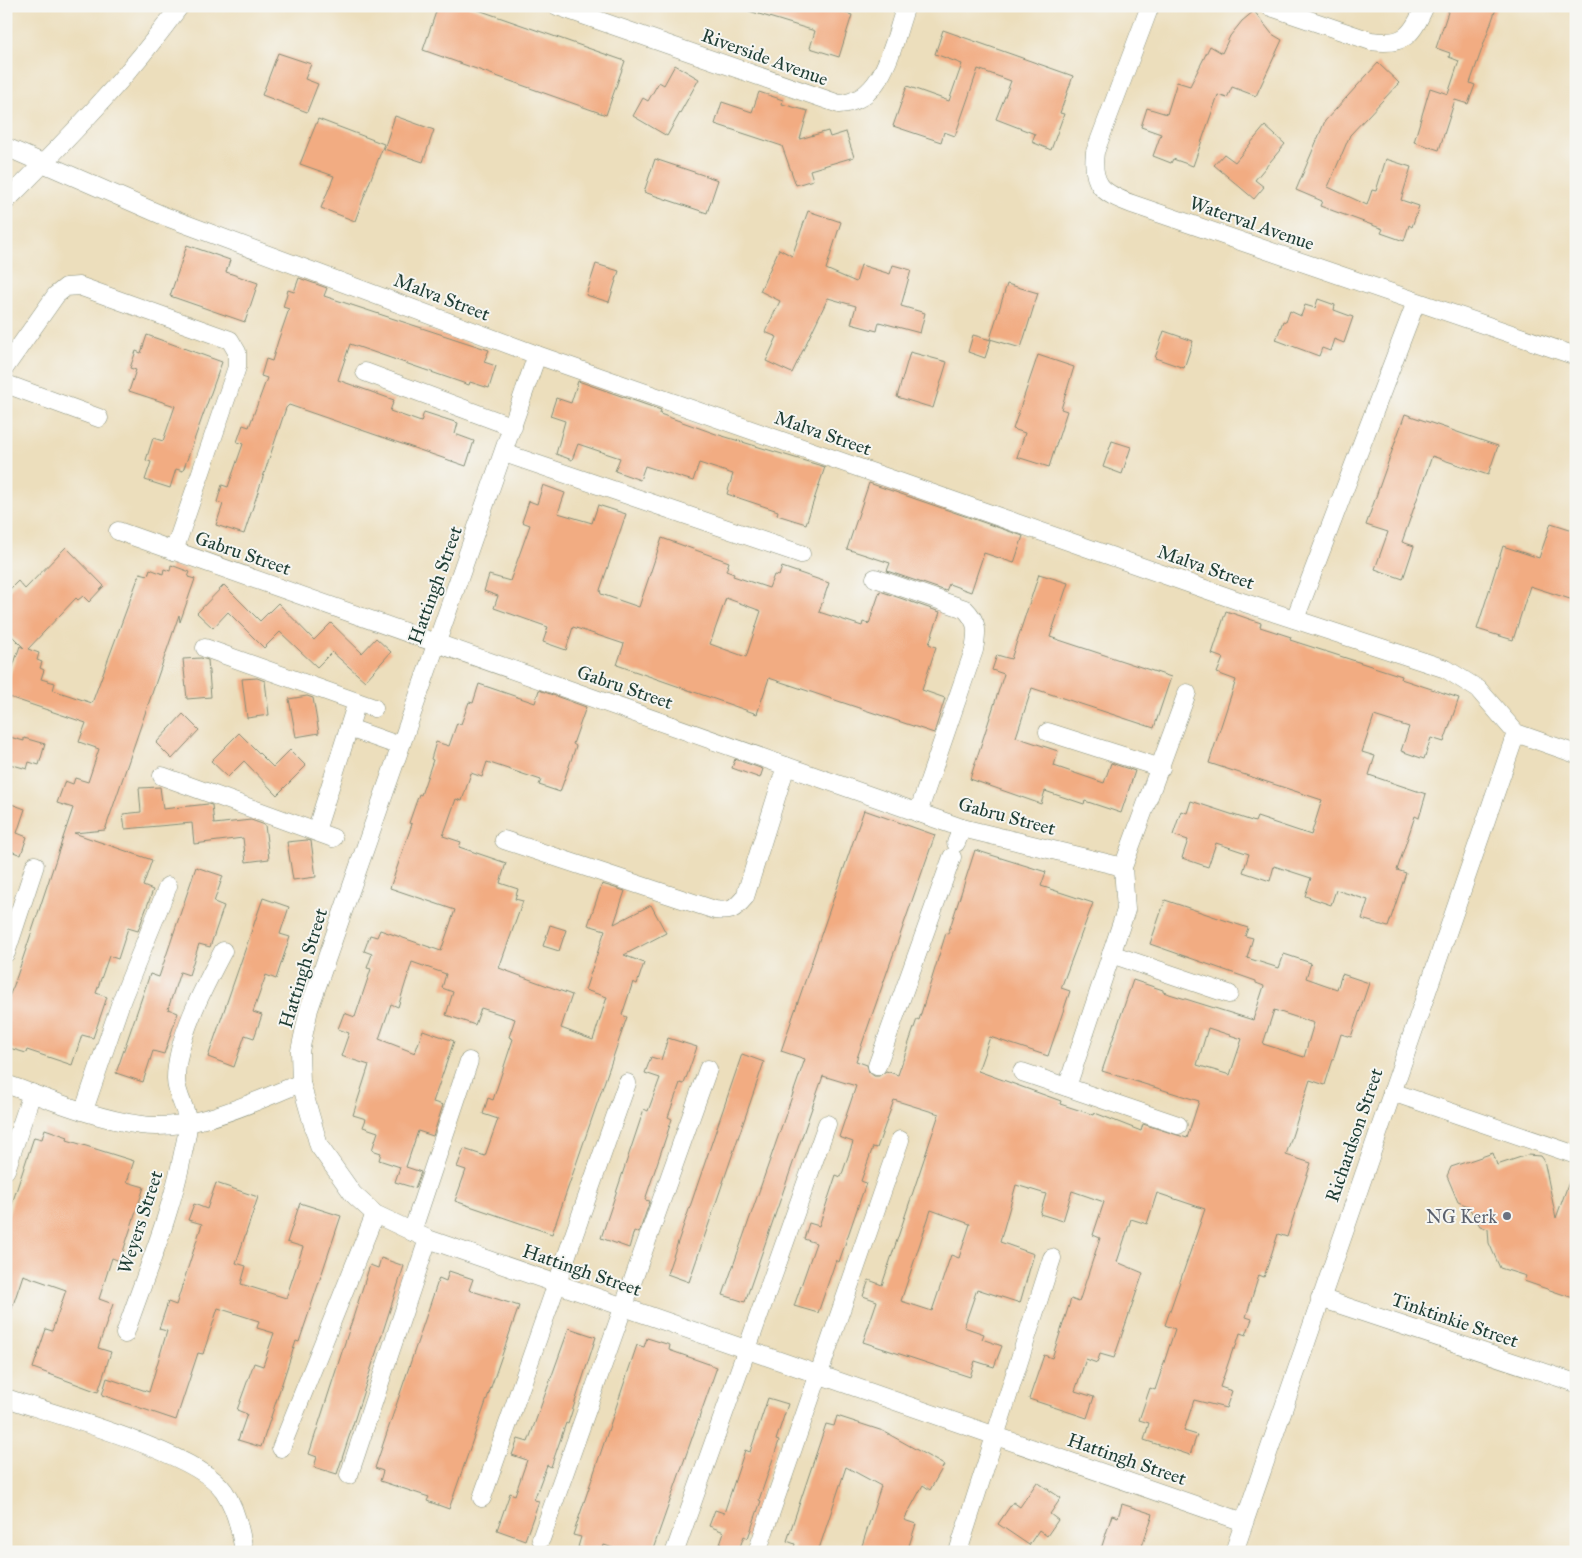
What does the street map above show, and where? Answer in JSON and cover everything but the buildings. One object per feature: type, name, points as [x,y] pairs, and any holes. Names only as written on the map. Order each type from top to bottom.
[{"type":"street","points":[[6,201],[94,112],[149,49],[180,6]]},
{"type":"street","name":"Riverside Avenue","points":[[557,6],[602,13],[832,103],[845,104],[858,100],[874,87],[885,65],[906,6]]},
{"type":"street","name":"Waterval Avenue","points":[[1150,6],[1095,152],[1094,174],[1101,187],[1115,198],[1576,356]]},
{"type":"street","points":[[1268,6],[1371,41],[1388,44],[1408,35],[1425,6]]},
{"type":"street","name":"Malva Street","points":[[6,147],[164,216],[537,355],[1295,619],[1446,669],[1463,677],[1478,689],[1516,733],[1576,754]]},
{"type":"street","points":[[6,366],[56,295],[66,287],[79,286],[230,340],[237,352],[237,367],[174,552]]},
{"type":"street","points":[[1295,619],[1416,302]]},
{"type":"street","name":"Hattingh Street","points":[[537,355],[309,1008],[300,1051],[301,1083],[319,1146],[353,1194],[375,1214],[420,1235],[1244,1522]]},
{"type":"street","points":[[365,372],[513,427]]},
{"type":"street","points":[[6,384],[99,418]]},
{"type":"street","points":[[504,453],[801,554]]},
{"type":"street","name":"Gabru Street","points":[[118,532],[918,813],[957,843],[1123,867]]},
{"type":"street","points":[[874,578],[965,609],[974,618],[976,626],[977,633],[974,650],[918,813]]},
{"type":"street","points":[[205,648],[374,708]]},
{"type":"street","points":[[1067,1087],[1126,910],[1123,867],[1187,693]]},
{"type":"street","points":[[316,831],[357,702]]},
{"type":"street","points":[[349,728],[400,746]]},
{"type":"street","points":[[1048,732],[1161,768]]},
{"type":"street","name":"Richardson Street","points":[[1234,1552],[1516,733]]},
{"type":"street","points":[[504,840],[715,910],[728,912],[737,907],[747,891],[786,766]]},
{"type":"street","points":[[162,776],[333,838]]},
{"type":"street","points":[[877,1066],[957,843]]},
{"type":"street","points":[[6,953],[35,865]]},
{"type":"street","points":[[84,1110],[122,999],[168,886]]},
{"type":"street","points":[[188,1122],[179,1098],[177,1085],[179,1058],[193,1013],[223,951]]},
{"type":"street","points":[[1111,954],[1229,994]]},
{"type":"street","points":[[349,1475],[469,1061]]},
{"type":"street","points":[[541,1539],[708,1069]]},
{"type":"street","points":[[1022,1072],[1178,1125]]},
{"type":"street","points":[[6,1084],[84,1110],[142,1125],[188,1122],[212,1117],[301,1083]]},
{"type":"street","points":[[482,1498],[627,1084]]},
{"type":"street","points":[[1392,1092],[1576,1155]]},
{"type":"street","points":[[6,1170],[32,1093]]},
{"type":"street","name":"Weyers Street","points":[[125,1334],[177,1179],[188,1122]]},
{"type":"street","points":[[675,1551],[827,1124]]},
{"type":"street","points":[[757,1552],[900,1140]]},
{"type":"street","points":[[281,1448],[375,1214]]},
{"type":"street","points":[[958,1552],[1052,1258]]},
{"type":"street","name":"Tinktinkie Street","points":[[1320,1298],[1576,1384]]},
{"type":"street","points":[[6,1398],[181,1459],[200,1469],[215,1480],[229,1499],[244,1552]]},
{"type":"place","name":"NG Kerk","points":[[1507,1216]]}]
